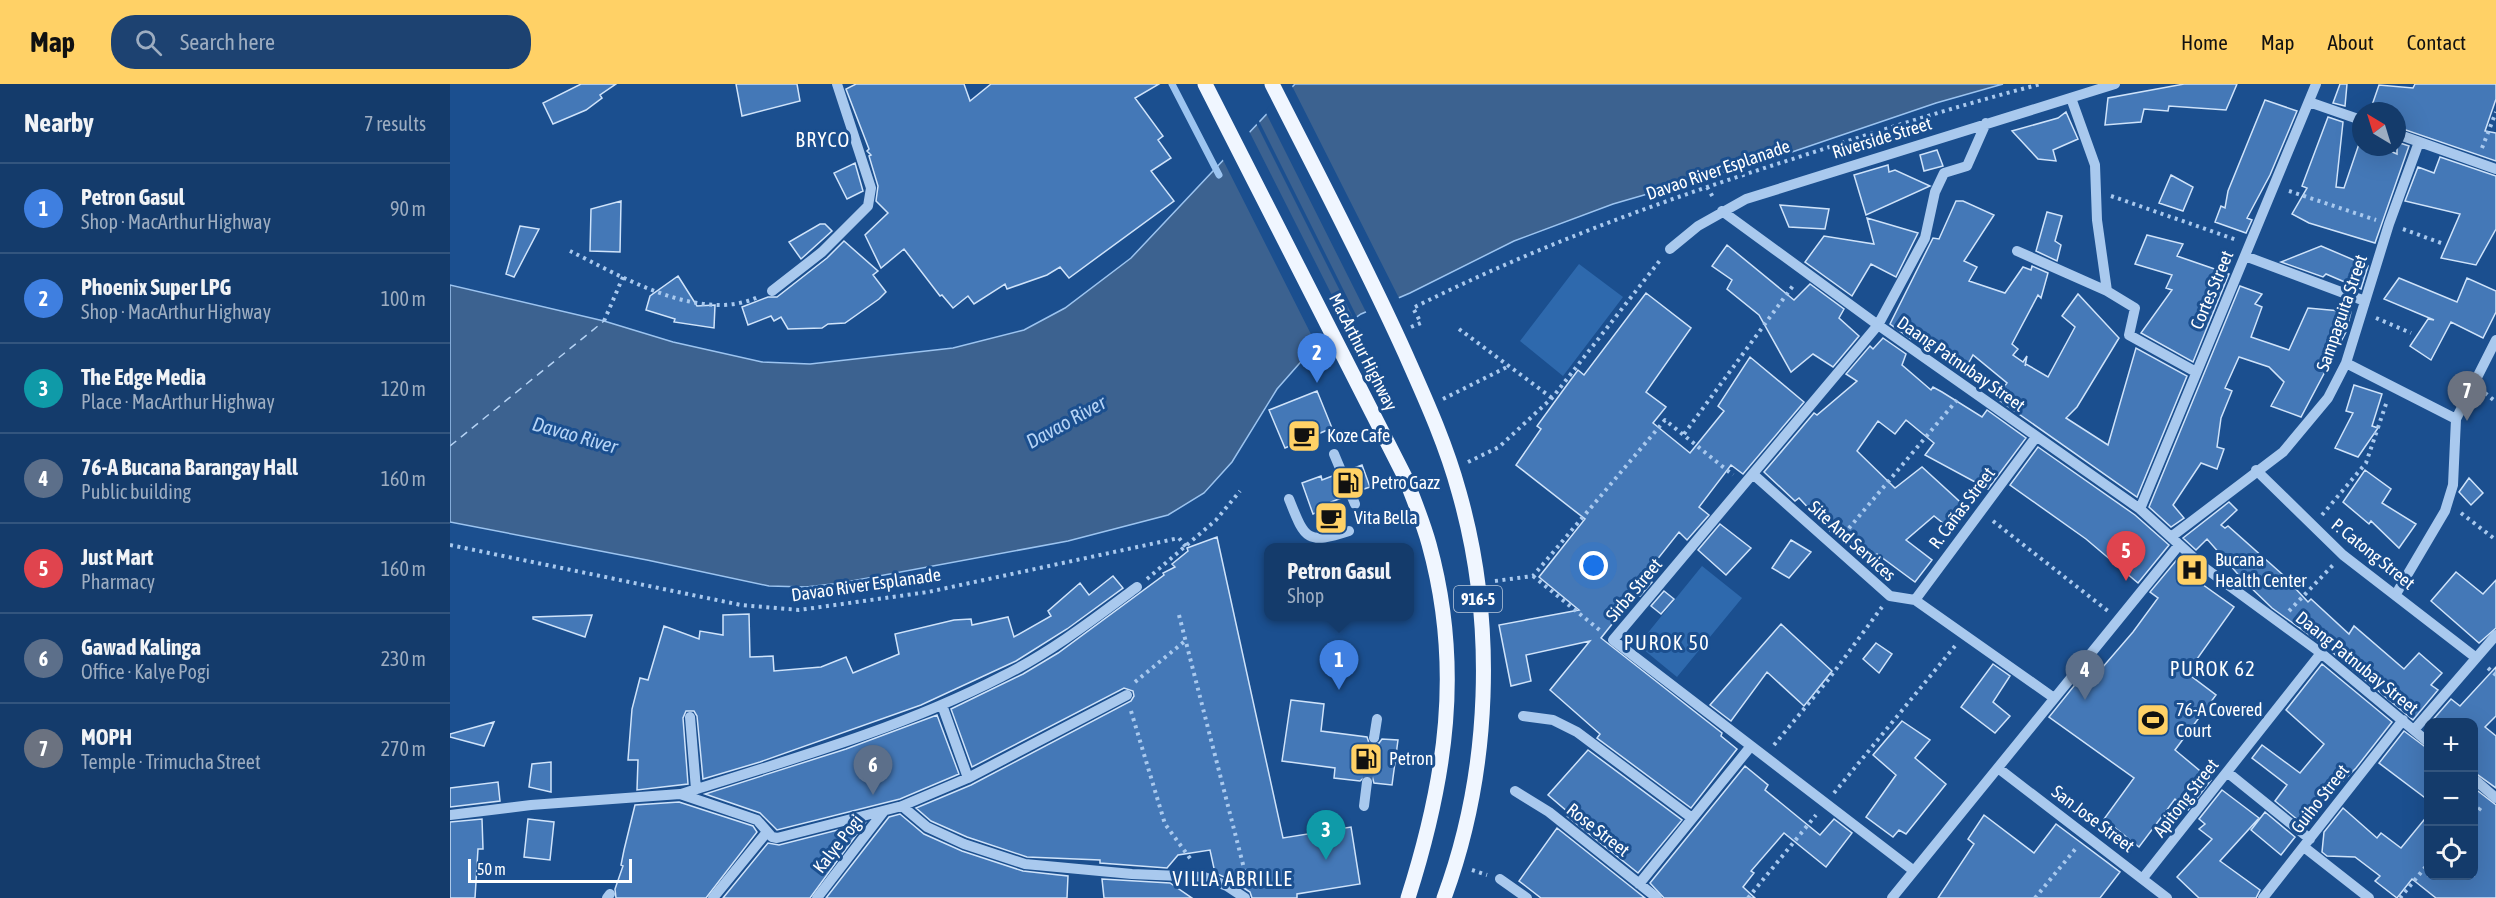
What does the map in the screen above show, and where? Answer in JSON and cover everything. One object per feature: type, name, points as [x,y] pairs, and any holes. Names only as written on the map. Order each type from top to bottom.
[{"type":"main road","name":"MacArthur Highway","points":[[1205,84],[1406,480],[1429,543],[1441,593],[1446,650],[1448,722],[1443,766],[1408,898]]},
{"type":"main road","name":"MacArthur Highway","points":[[1272,84],[1386,311],[1439,432],[1460,492],[1469,530],[1483,645],[1483,719],[1477,768],[1458,855],[1444,898]]},
{"type":"street","points":[[772,291],[822,252],[868,206],[871,188],[837,84]]},
{"type":"street","name":"Riverside Street","points":[[1670,249],[1722,211],[1746,199],[1791,183],[2115,84]]},
{"type":"street","name":"Cortes Street","points":[[2140,509],[2316,84]]},
{"type":"street","points":[[2071,98],[2084,142],[2095,165],[2107,291]]},
{"type":"street","points":[[2309,102],[2352,117]]},
{"type":"street","name":"Sirba Street","points":[[1914,871],[1613,640],[1878,325],[1924,238],[1935,192],[1944,173],[1967,166],[1986,123]]},
{"type":"street","points":[[2406,137],[2496,169]]},
{"type":"street","name":"Sampaguita Street","points":[[2175,541],[2256,470],[2283,452],[2305,429],[2328,398],[2346,363],[2389,224],[2419,142]]},
{"type":"street","name":"Daang Patnubay Street","points":[[1722,211],[1878,325],[2140,509],[2205,568],[2280,621],[2424,739]]},
{"type":"street","points":[[2017,251],[2107,291],[2135,308],[2129,335],[2196,372]]},
{"type":"street","points":[[2245,256],[2363,306]]},
{"type":"street","points":[[2396,594],[2435,531],[2448,502],[2453,485],[2456,419],[2496,340]]},
{"type":"street","points":[[2346,363],[2456,419]]},
{"type":"street","name":"R. Cañas Street","points":[[1915,600],[2036,437]]},
{"type":"street","points":[[1334,454],[1355,504]]},
{"type":"street","name":"P. Catong Street","points":[[2256,470],[2343,555],[2475,657]]},
{"type":"street","name":"Site And Services","points":[[1754,475],[1890,597],[1915,600],[2054,698]]},
{"type":"street","points":[[1289,499],[1301,528],[1312,538],[1325,539],[1349,531]]},
{"type":"street","points":[[1892,898],[2119,619],[2175,541]]},
{"type":"street","points":[[450,815],[531,805],[681,794],[801,757],[942,705],[1002,677],[1052,648],[1137,587]]},
{"type":"street","points":[[2414,730],[2496,635]]},
{"type":"street","name":"Apitong Street","points":[[2144,878],[2321,653]]},
{"type":"street","points":[[681,794],[757,820],[767,832],[777,838],[902,806],[968,778],[1127,695]]},
{"type":"street","points":[[942,705],[968,778]]},
{"type":"street","points":[[1523,716],[1553,720],[1578,732],[1692,818]]},
{"type":"street","points":[[690,717],[696,789]]},
{"type":"street","points":[[1374,738],[1377,719]]},
{"type":"street","name":"Guiho Street","points":[[2263,898],[2403,720]]},
{"type":"street","points":[[1639,884],[1751,746]]},
{"type":"street","name":"San Jose Street","points":[[1998,768],[2144,878],[2167,898]]},
{"type":"street","points":[[2228,772],[2369,898]]},
{"type":"street","points":[[1364,806],[1367,782]]},
{"type":"street","points":[[2478,782],[2496,798]]},
{"type":"street","name":"Rose Street","points":[[1515,791],[1549,812],[1657,898]]},
{"type":"street","points":[[902,806],[927,827],[964,844],[1025,864],[1088,871],[1204,877],[1227,886],[1245,898]]},
{"type":"street","name":"Kalye Pogi","points":[[817,898],[884,811]]},
{"type":"street","points":[[713,898],[767,832]]},
{"type":"street","points":[[1500,879],[1527,898]]},
{"type":"path","name":"Davao River Esplanade","points":[[1410,327],[1421,323],[1413,308],[1513,260],[1696,190],[1913,120],[2041,84]]},
{"type":"path","points":[[2477,162],[2496,112]]},
{"type":"path","points":[[2274,186],[2440,243]]},
{"type":"path","points":[[2096,191],[2249,245]]},
{"type":"path","points":[[570,251],[658,294],[692,302],[747,302],[772,291]]},
{"type":"path","points":[[1684,434],[1804,271]]},
{"type":"path","points":[[1467,463],[1499,447],[1552,398],[1646,275]]},
{"type":"path","points":[[604,321],[623,277]]},
{"type":"path","points":[[2363,306],[2411,333]]},
{"type":"path","points":[[1459,329],[1552,398]]},
{"type":"path","points":[[1442,399],[1509,366]]},
{"type":"path","points":[[2313,526],[2366,463],[2391,386]]},
{"type":"path","points":[[1831,545],[1845,534],[1966,387]]},
{"type":"path","points":[[1495,581],[1533,576],[1665,420],[1745,485]]},
{"type":"path","points":[[1137,587],[1216,520],[1240,491]]},
{"type":"path","points":[[2448,502],[2496,540]]},
{"type":"path","points":[[1981,512],[2119,619]]},
{"type":"path","name":"Davao River Esplanade","points":[[450,545],[741,605],[799,610],[928,592],[1179,538],[1186,547]]},
{"type":"path","points":[[2280,621],[2343,555]]},
{"type":"path","points":[[1533,576],[1613,640]]},
{"type":"path","points":[[1764,757],[1821,689],[1890,597]]},
{"type":"path","points":[[1179,615],[1248,887]]},
{"type":"path","points":[[1748,898],[1964,635]]},
{"type":"path","points":[[1185,641],[1136,680],[1127,695],[1166,824],[1204,877]]},
{"type":"path","points":[[2035,898],[2087,835]]},
{"type":"path","points":[[2400,898],[2424,869]]},
{"type":"shaded area","points":[[1579,264],[1623,297],[1563,376],[1520,341]]},
{"type":"shaded area","points":[[1702,566],[1742,598],[1677,677],[1638,645]]},
{"type":"water","name":"Davao River","points":[[1295,84],[2003,84],[1936,103],[1792,152],[1613,204],[1514,241],[1410,293],[1361,314],[1313,348],[1277,389],[1232,462],[1204,493],[1168,515],[1068,541],[841,583],[806,587],[769,586],[450,522],[450,285],[604,321],[673,342],[762,362],[810,364],[953,348],[1024,330],[1065,308],[1131,258]]},
{"type":"pier","points":[[1291,84],[1400,300],[1367,314],[1265,111]]},
{"type":"pier","points":[[1258,119],[1358,319],[1355,321],[1255,121]]},
{"type":"pier","points":[[1248,129],[1348,327],[1318,348],[1221,156]]},
{"type":"building","points":[[581,84],[616,84],[600,95],[602,98],[586,110],[553,124],[543,103]]},
{"type":"building","points":[[736,84],[797,84],[800,101],[742,116]]},
{"type":"building","points":[[856,84],[964,84],[970,101],[991,84],[1159,84],[1135,98],[1163,136],[1158,140],[1171,158],[1151,171],[1174,201],[1069,278],[1060,267],[1047,275],[1007,289],[1005,284],[974,304],[968,296],[953,308],[942,295],[940,296],[904,249],[881,268],[865,235],[888,213],[876,201],[878,186],[869,156],[871,155],[867,151],[869,149],[846,89]]},
{"type":"building","points":[[2184,84],[2237,84],[2226,110],[2169,106],[2168,111],[2144,109],[2141,122],[2105,125],[2108,98]]},
{"type":"building","points":[[2340,84],[2347,84],[2345,106],[2333,103]]},
{"type":"building","points":[[2415,84],[2496,84],[2496,99],[2485,131],[2496,133],[2496,161],[2406,130],[2406,102],[2373,102],[2379,85],[2413,88]]},
{"type":"building","points":[[2265,100],[2297,111],[2270,175],[2247,218],[2252,220],[2246,233],[2215,222],[2221,206],[2225,208],[2228,191]]},
{"type":"building","points":[[2066,112],[2078,139],[2053,150],[2056,161],[2038,159],[2012,131],[2058,118]]},
{"type":"building","points":[[2328,117],[2343,122],[2336,187],[2344,188],[2355,156],[2405,156],[2375,243],[2309,223],[2292,214],[2307,188],[2302,186]]},
{"type":"building","points":[[1937,150],[1943,166],[1924,171],[1920,155]]},
{"type":"building","points":[[2440,157],[2496,176],[2496,229],[2476,265],[2441,258],[2460,214],[2405,201],[2418,167],[2434,173]]},
{"type":"building","points":[[855,163],[863,191],[847,199],[834,173]]},
{"type":"building","points":[[1888,165],[1889,172],[1895,170],[1930,186],[1866,215],[1854,175]]},
{"type":"building","points":[[2171,175],[2193,187],[2183,211],[2159,203]]},
{"type":"building","points":[[621,201],[620,252],[590,251],[591,209]]},
{"type":"building","points":[[1956,201],[1963,201],[1994,215],[1964,261],[1977,267],[1969,281],[2005,293],[2023,267],[2031,270],[2032,266],[2048,273],[2041,298],[2038,295],[2012,344],[2018,349],[2013,355],[2023,362],[2027,356],[2025,366],[2026,364],[2048,377],[2075,327],[2062,316],[2078,294],[2119,338],[2077,407],[2066,418],[2108,445],[2136,348],[2187,376],[2137,497],[1996,398],[2007,383],[1973,355],[1968,364],[1913,336],[1911,339],[1890,324],[1933,238],[1939,239]]},
{"type":"building","points":[[1780,205],[1829,209],[1825,229],[1789,227]]},
{"type":"building","points":[[2047,212],[2062,216],[2055,241],[2061,245],[2057,261],[2036,251]]},
{"type":"building","points":[[1867,218],[1918,233],[1896,277],[1871,264],[1852,296],[1805,262],[1824,236],[1874,244]]},
{"type":"building","points":[[820,224],[825,224],[832,231],[801,259],[789,242]]},
{"type":"building","points":[[520,226],[539,229],[514,277],[506,274]]},
{"type":"building","points":[[2147,235],[2183,244],[2177,256],[2229,274],[2193,362],[2141,333],[2172,290],[2166,288],[2172,275],[2135,264]]},
{"type":"building","points":[[844,241],[878,271],[873,275],[886,292],[879,299],[845,323],[828,324],[822,328],[788,329],[781,317],[774,321],[771,316],[748,325],[742,307],[768,297],[777,297],[827,258]]},
{"type":"building","points":[[1727,245],[1794,300],[1810,284],[1844,309],[1839,318],[1859,336],[1833,367],[1813,354],[1791,372],[1759,315],[1727,289],[1732,280],[1712,266]]},
{"type":"building","points":[[2321,246],[2368,266],[2361,289],[2326,274],[2323,277],[2281,262]]},
{"type":"building","points":[[678,276],[697,306],[715,305],[714,328],[674,322],[675,319],[646,310],[650,296]]},
{"type":"building","points":[[2399,278],[2457,302],[2467,278],[2496,291],[2496,312],[2483,338],[2451,322],[2431,360],[2410,346],[2428,319],[2434,320],[2384,299]]},
{"type":"building","points":[[2240,286],[2262,294],[2255,304],[2262,307],[2251,337],[2289,350],[2308,308],[2351,312],[2346,332],[2301,417],[2271,406],[2284,382],[2269,367],[2239,357],[2225,388],[2232,391],[2221,418],[2217,447],[2224,449],[2217,469],[2201,463],[2173,505],[2184,518],[2171,527],[2149,507]]},
{"type":"building","points":[[1646,293],[1691,328],[1646,392],[1666,407],[1653,423],[1690,453],[1724,411],[1718,406],[1750,357],[1804,402],[1743,474],[1731,465],[1699,507],[1709,515],[1687,540],[1679,532],[1644,576],[1652,582],[1640,596],[1636,594],[1601,638],[1722,733],[1721,736],[1737,749],[1691,808],[1597,738],[1600,734],[1550,690],[1590,641],[1526,655],[1531,681],[1511,686],[1499,625],[1579,610],[1539,577],[1585,519],[1516,465],[1541,429],[1537,426],[1578,370],[1584,375]]},
{"type":"building","points":[[1883,338],[1906,354],[1902,365],[1931,390],[1933,387],[1982,417],[1987,410],[2026,438],[1988,489],[1925,455],[1934,443],[1906,420],[1895,434],[1878,421],[1857,451],[1895,488],[1922,467],[1969,510],[1948,527],[1934,516],[1906,540],[1932,560],[1915,582],[1877,554],[1872,559],[1835,528],[1831,532],[1799,498],[1795,501],[1764,472],[1814,413],[1817,415],[1857,381],[1846,374],[1870,346],[1873,349]]},
{"type":"building","points":[[2354,385],[2382,394],[2372,426],[2378,428],[2358,457],[2335,448],[2353,413],[2346,411]]},
{"type":"building","points":[[1317,391],[1332,428],[1285,448],[1269,410]]},
{"type":"building","points":[[2038,447],[2135,515],[2169,545],[2138,583],[2086,539],[2010,485]]},
{"type":"building","points":[[1362,465],[1370,487],[1358,491],[1349,470]]},
{"type":"building","points":[[2365,470],[2391,489],[2382,503],[2416,524],[2399,548],[2371,521],[2369,524],[2343,502]]},
{"type":"building","points":[[1335,475],[1344,497],[1331,502],[1332,506],[1313,514],[1302,483],[1321,476],[1322,480]]},
{"type":"building","points":[[2469,478],[2483,493],[2471,505],[2459,492]]},
{"type":"building","points":[[2229,502],[2237,510],[2221,525],[2225,528],[2228,526],[2282,574],[2308,602],[2311,599],[2349,634],[2354,626],[2404,669],[2419,653],[2442,673],[2431,685],[2438,690],[2413,720],[2326,647],[2272,608],[2243,580],[2207,539],[2196,550],[2183,538]]},
{"type":"building","points":[[1720,524],[1751,548],[1726,575],[1698,550]]},
{"type":"building","points":[[1217,537],[1283,838],[1351,827],[1360,884],[1297,894],[1297,898],[1252,898],[1250,892],[1215,873],[1210,850],[1178,855],[1167,868],[1100,863],[1100,860],[1027,857],[967,837],[931,821],[916,808],[971,785],[1131,701],[1134,696],[1133,691],[1124,688],[972,767],[951,709],[1023,674],[1058,653],[1164,575],[1163,573],[1175,567],[1172,564],[1188,551],[1187,548]]},
{"type":"building","points":[[1791,540],[1811,552],[1789,578],[1772,568]]},
{"type":"building","points":[[2180,556],[2185,560],[2178,567],[2234,607],[2187,673],[2216,695],[2175,750],[2211,780],[2188,810],[2175,799],[2139,847],[2104,819],[2134,778],[2049,717],[2094,661],[2102,668],[2133,632],[2158,598],[2150,592]]},
{"type":"building","points":[[2456,572],[2483,594],[2496,580],[2496,628],[2479,643],[2431,601]]},
{"type":"building","points":[[1113,576],[1123,588],[1067,629],[1016,661],[921,705],[760,762],[703,779],[697,716],[694,711],[686,711],[683,718],[688,784],[637,790],[638,760],[628,760],[632,709],[640,678],[648,680],[664,626],[699,639],[700,631],[723,635],[723,615],[749,614],[750,657],[773,656],[774,671],[821,667],[846,657],[853,673],[899,654],[895,634],[954,620],[971,619],[972,625],[1008,617],[1014,637],[1051,616],[1048,611],[1080,583],[1089,595]]},
{"type":"building","points":[[1664,591],[1674,599],[1661,614],[1651,606]]},
{"type":"building","points":[[592,615],[585,637],[533,619],[533,617]]},
{"type":"building","points":[[1781,624],[1832,671],[1804,706],[1767,672],[1731,721],[1710,705]]},
{"type":"building","points":[[1876,643],[1892,654],[1879,673],[1863,659]]},
{"type":"building","points":[[1993,664],[2010,676],[1993,702],[2010,716],[1995,733],[1961,707]]},
{"type":"building","points":[[2322,664],[2392,722],[2356,768],[2329,795],[2329,793],[2304,825],[2275,801],[2287,785],[2252,758],[2262,745],[2300,773],[2324,744],[2286,710]]},
{"type":"building","points":[[2496,667],[2496,716],[2485,727],[2496,736],[2496,788],[2478,775],[2478,718],[2434,718],[2451,699],[2460,706]]},
{"type":"building","points":[[1291,700],[1324,704],[1321,731],[1367,737],[1369,743],[1373,745],[1382,739],[1398,740],[1392,785],[1374,783],[1372,776],[1367,775],[1360,781],[1334,778],[1335,768],[1282,761]]},
{"type":"building","points":[[937,715],[959,774],[900,799],[777,830],[760,813],[705,794],[846,749]]},
{"type":"building","points":[[1902,721],[1930,740],[1915,758],[1946,784],[1906,834],[1899,830],[1893,837],[1866,817],[1896,775],[1873,755]]},
{"type":"building","points":[[494,722],[484,746],[450,737],[450,734]]},
{"type":"building","points":[[2404,731],[2424,746],[2424,797],[2379,763]]},
{"type":"building","points":[[1588,750],[1682,820],[1638,873],[1567,816],[1569,813],[1548,795]]},
{"type":"building","points":[[551,762],[551,792],[529,787],[532,764]]},
{"type":"building","points":[[1745,766],[1768,785],[1765,790],[1820,835],[1834,819],[1852,833],[1826,867],[1784,833],[1751,871],[1754,873],[1743,887],[1755,898],[1664,898],[1650,883]]},
{"type":"building","points":[[498,782],[500,801],[450,807],[450,788]]},
{"type":"building","points":[[2222,790],[2259,818],[2220,861],[2260,890],[2256,898],[2199,898],[2177,877],[2212,839],[2199,829],[2205,824],[2199,819]]},
{"type":"building","points":[[2478,791],[2496,805],[2496,898],[2436,898],[2412,879],[2397,898],[2375,881],[2380,876],[2355,857],[2327,856],[2322,852],[2324,832],[2343,808],[2377,838],[2381,833],[2401,848],[2424,820],[2424,880],[2478,880]]},
{"type":"building","points":[[679,802],[753,826],[757,832],[706,898],[616,898],[615,889],[623,866],[621,865],[635,805]]},
{"type":"building","points":[[2265,812],[2295,837],[2281,855],[2251,830]]},
{"type":"building","points":[[900,814],[924,834],[962,851],[1023,871],[1068,876],[1067,898],[826,898],[889,817]]},
{"type":"building","points":[[1984,815],[2034,853],[2056,824],[2120,872],[2100,898],[1938,898],[1974,844],[1968,839]]},
{"type":"building","points":[[482,819],[483,849],[478,849],[475,898],[450,898],[450,822]]},
{"type":"building","points":[[528,819],[554,822],[550,860],[524,857]]},
{"type":"building","points":[[865,823],[810,898],[723,898],[768,843],[779,845]]},
{"type":"building","points":[[1557,828],[1645,898],[1541,898],[1519,881]]},
{"type":"building","points":[[1102,879],[1170,883],[1192,898],[1104,898]]},
{"type":"waterway","points":[[1172,84],[1219,175]]},
{"type":"ferry route","points":[[450,446],[604,321]]},
{"type":"tunnel","points":[[1367,782],[1374,738]]},
{"type":"place","name":"Phoenix Super LPG","points":[[1317,383]]},
{"type":"place","name":"MOPH","points":[[2467,421]]},
{"type":"place","name":"Koze Cafe","points":[[1304,436]]},
{"type":"place","name":"Petro Gazz","points":[[1348,483]]},
{"type":"place","name":"Vita Bella","points":[[1331,518]]},
{"type":"place","name":"Bucana Health Center","points":[[2192,570]]},
{"type":"place","name":"Just Mart","points":[[2126,581]]},
{"type":"place","name":"Petron Gasul","points":[[1339,690]]},
{"type":"place","name":"76-A Bucana Barangay Hall","points":[[2085,700]]},
{"type":"place","name":"76-A Covered Court","points":[[2153,720]]},
{"type":"place","name":"Petron","points":[[1366,759]]},
{"type":"place","name":"Gawad Kalinga","points":[[873,795]]},
{"type":"place","name":"The Edge Media","points":[[1326,860]]},
{"type":"district","name":"BRYCO","points":[[823,140]]},
{"type":"district","name":"PUROK 50","points":[[1667,643]]},
{"type":"district","name":"PUROK 62","points":[[2213,669]]},
{"type":"district","name":"VILLA ABRILLE","points":[[1233,879]]}]
